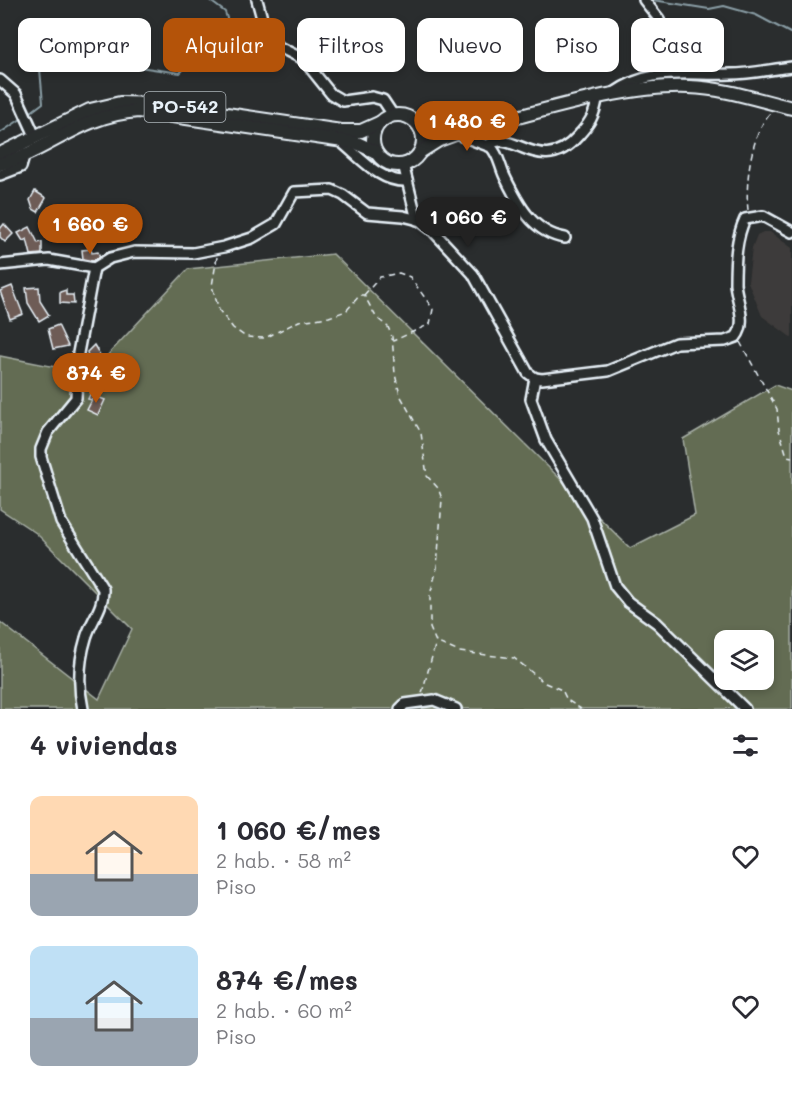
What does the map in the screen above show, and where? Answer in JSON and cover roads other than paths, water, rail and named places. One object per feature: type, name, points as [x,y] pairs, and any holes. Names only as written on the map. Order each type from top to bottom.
[{"type":"main road","points":[[402,164],[412,160],[439,140],[460,132],[647,88],[714,89],[792,108]]},
{"type":"main road","name":"PO-542","points":[[0,154],[90,110],[120,103],[159,104],[341,131],[361,131],[393,115]]},
{"type":"main road","name":"PO-542","points":[[0,164],[84,123],[113,113],[138,111],[357,143],[376,152],[384,161],[402,164]]},
{"type":"main road","points":[[393,115],[401,114],[416,122],[460,132]]},
{"type":"main road","points":[[416,122],[422,132],[423,142],[420,152]]},
{"type":"main road","points":[[376,152],[372,137],[379,123]]},
{"type":"street","points":[[257,0],[267,33],[275,45],[303,59],[330,93],[344,101],[372,97],[383,100],[393,115]]},
{"type":"street","points":[[644,0],[659,19],[665,74]]},
{"type":"street","points":[[610,96],[634,80],[665,74],[735,74],[792,67]]},
{"type":"street","points":[[0,80],[16,94],[36,138]]},
{"type":"street","points":[[488,145],[501,141],[529,151],[554,154],[571,144],[593,118],[597,99]]},
{"type":"street","points":[[460,132],[495,150],[506,178],[532,222],[550,235],[565,238]]},
{"type":"street","points":[[340,141],[380,176],[399,182],[407,181]]},
{"type":"street","points":[[0,175],[21,167],[25,153]]},
{"type":"street","points":[[402,164],[417,220]]},
{"type":"street","points":[[0,265],[49,260],[94,268],[110,258],[134,252],[193,253],[213,250],[252,238],[276,224],[294,192],[332,190],[343,195],[367,213],[402,216],[417,220],[433,231],[473,274],[521,361],[535,378]]},
{"type":"street","points":[[535,378],[608,371],[676,343],[725,340],[736,337],[741,327],[741,316],[735,285],[735,263],[740,231],[745,219],[763,216],[792,232]]},
{"type":"street","points":[[83,709],[79,688],[82,657],[86,638],[102,603],[103,589],[56,510],[41,448],[48,432],[76,398],[78,353],[94,268]]},
{"type":"street","points":[[535,378],[531,399],[546,440],[592,518],[615,586],[628,602],[657,623],[745,709]]},
{"type":"street","points":[[400,709],[405,704],[434,700],[456,709]]},
{"type":"waterway","points":[[31,112],[43,103],[39,58],[55,41],[81,45],[105,62],[180,73],[203,49],[231,31],[225,12],[209,0]]},
{"type":"waterway","points":[[653,0],[709,9],[724,6],[756,15],[792,34]]},
{"type":"waterway","points":[[0,133],[21,119]]}]
